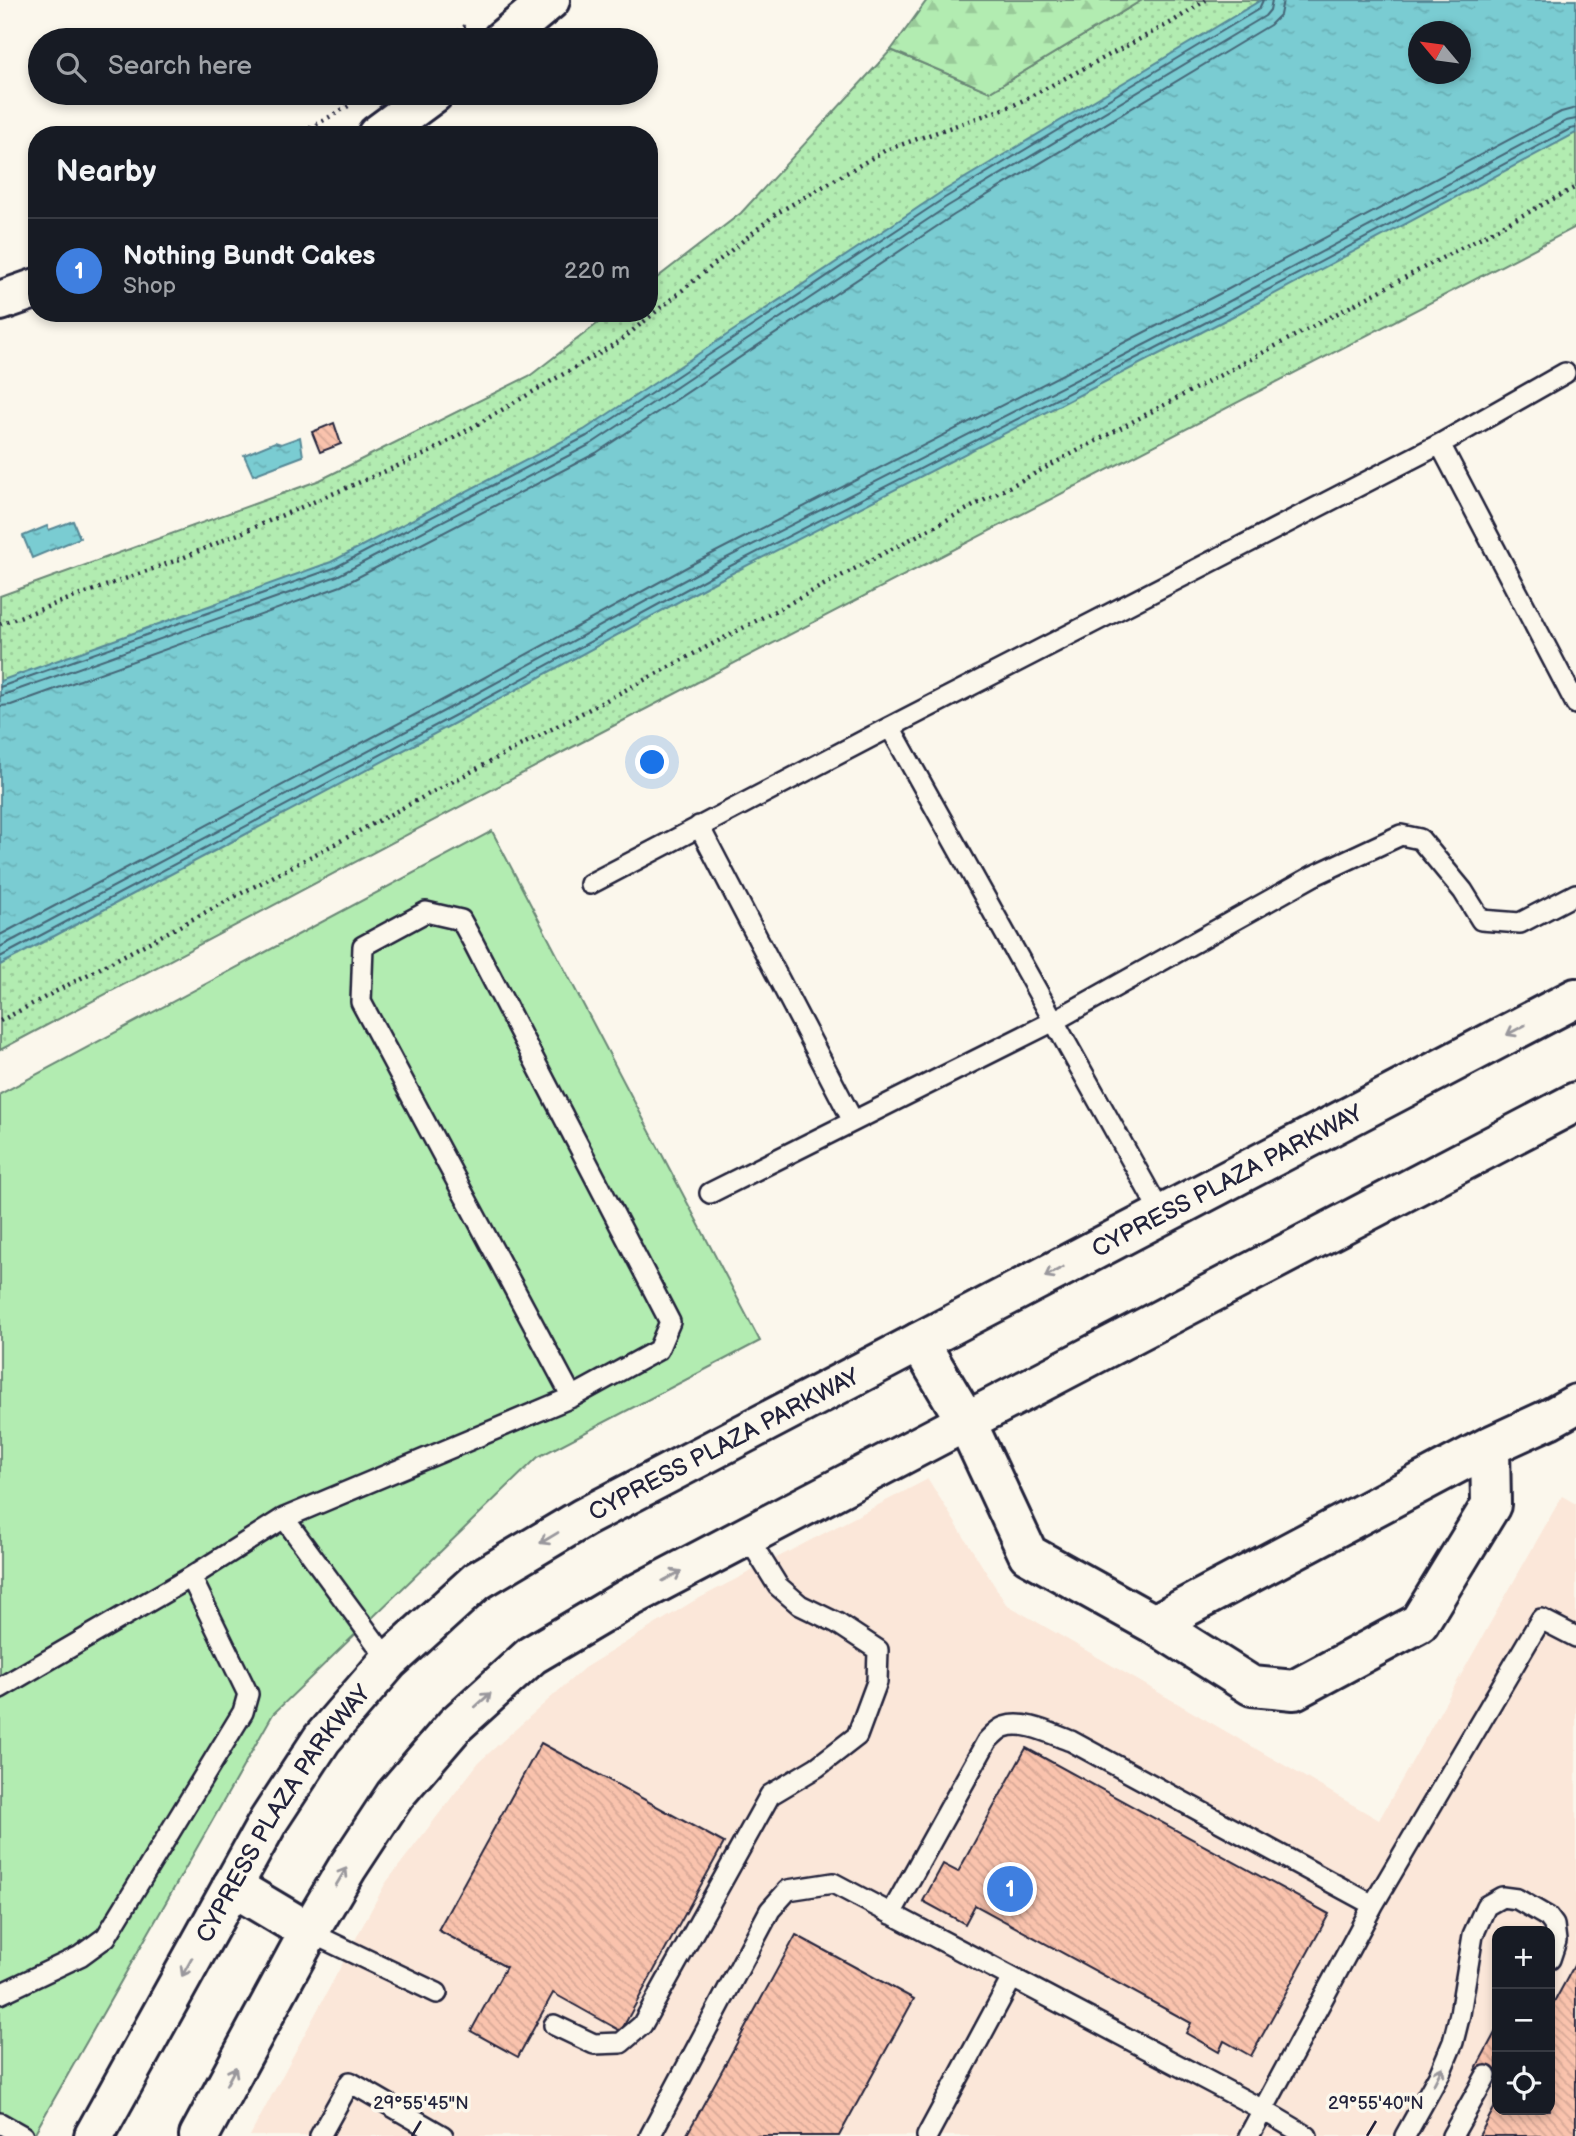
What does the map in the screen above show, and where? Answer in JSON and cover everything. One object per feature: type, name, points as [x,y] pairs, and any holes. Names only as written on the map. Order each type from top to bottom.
[{"type":"street","points":[[516,28],[550,0]]},
{"type":"street","points":[[389,126],[418,105]]},
{"type":"street","points":[[0,301],[28,291]]},
{"type":"street","name":"CYPRESS PLAZA PARKWAY","points":[[94,2136],[269,1820],[322,1739],[389,1661],[477,1581],[583,1518],[1576,998]]},
{"type":"street","points":[[198,2136],[309,1932],[395,1795],[455,1725],[532,1655],[627,1599],[1576,1102]]},
{"type":"street","points":[[919,1342],[966,1421],[1028,1554],[1154,1624],[1252,1686],[1294,1690],[1419,1623],[1491,1505],[1490,1446]]},
{"type":"street","points":[[1154,1624],[1490,1446],[1567,1419]]},
{"type":"street","points":[[232,1886],[309,1932]]},
{"type":"lane","points":[[590,884],[1440,444],[1566,373]]},
{"type":"lane","points":[[1440,444],[1576,704]]},
{"type":"lane","points":[[890,727],[1162,1215]]},
{"type":"lane","points":[[699,826],[853,1121]]},
{"type":"lane","points":[[710,1193],[1054,1021],[1314,876],[1401,835],[1420,839],[1463,891],[1481,920],[1520,923],[1576,894]]},
{"type":"lane","points":[[0,1688],[191,1577],[285,1518],[572,1397],[658,1350],[670,1322],[461,920],[426,912],[363,946],[361,1002],[572,1397]]},
{"type":"lane","points":[[285,1518],[389,1661]]},
{"type":"lane","points":[[554,2025],[594,2044],[621,2043],[642,2025],[770,1795],[817,1767],[857,1736],[877,1682],[877,1650],[837,1623],[800,1605],[778,1587],[747,1536]]},
{"type":"lane","points":[[0,1994],[79,1955],[106,1937],[243,1712],[248,1694],[191,1577]]},
{"type":"lane","points":[[1250,2136],[1373,1905],[1541,1619],[1576,1637]]},
{"type":"lane","points":[[891,1913],[987,1741],[1002,1727],[1017,1725],[1039,1729],[1071,1741],[1373,1905]]},
{"type":"lane","points":[[650,2136],[769,1910],[788,1890],[833,1883],[1263,2110],[1307,2136]]},
{"type":"lane","points":[[1405,2136],[1440,2073],[1453,2042],[1473,1935],[1486,1906],[1502,1897],[1517,1899],[1548,1917],[1554,1926]]},
{"type":"lane","points":[[309,1932],[438,1993]]},
{"type":"lane","points":[[927,2136],[1012,1978]]},
{"type":"lane","points":[[1452,2136],[1486,2076]]},
{"type":"lane","points":[[320,2136],[350,2082],[443,2136]]},
{"type":"lane","points":[[0,2123],[23,2136]]},
{"type":"path","points":[[658,310],[778,213],[886,150],[1014,105],[1172,22],[1206,0]]},
{"type":"path","points":[[314,126],[350,105]]},
{"type":"path","points":[[0,1021],[1576,187]]},
{"type":"path","points":[[0,624],[180,559],[428,453],[620,341],[643,322]]},
{"type":"shaded area","points":[[928,1479],[1006,1604],[1379,1820],[1562,1496],[1576,1504],[1576,2136],[250,2136],[385,1884],[479,1762],[584,1668],[692,1602]]},
{"type":"green space","points":[[927,0],[1142,0],[990,92],[891,50]]},
{"type":"green space","points":[[1142,0],[1576,0],[1576,227],[563,752],[0,1050],[0,596],[320,480],[531,375],[599,322],[658,322],[658,277],[741,213],[891,50],[990,92]]},
{"type":"green space","points":[[492,831],[760,1341],[538,1457],[273,1714],[33,2136],[0,2136],[0,1094]]},
{"type":"water","points":[[1261,0],[1576,0],[1576,133],[1233,316],[711,584],[0,965],[0,681],[331,562],[584,430],[940,193]]},
{"type":"water","points":[[300,437],[303,456],[253,475],[244,455],[275,442],[281,444]]},
{"type":"water","points":[[73,521],[80,538],[32,558],[23,536],[47,526],[49,530]]},
{"type":"building","points":[[334,423],[341,444],[320,452],[312,432]]},
{"type":"building","points":[[541,1743],[724,1843],[621,2031],[553,1993],[518,2057],[471,2031],[506,1967],[438,1930]]},
{"type":"building","points":[[1026,1748],[1329,1914],[1251,2056],[1224,2041],[1219,2052],[1186,2033],[1191,2023],[975,1905],[965,1924],[923,1901],[943,1864],[958,1872]]},
{"type":"building","points":[[796,1935],[914,1999],[839,2136],[686,2136]]},
{"type":"building","points":[[1576,1962],[1576,2136],[1479,2136],[1492,2112],[1492,2115],[1555,2115],[1555,2001]]},
{"type":"building","points":[[1492,2038],[1492,2079],[1475,2070]]},
{"type":"place","name":"Nothing Bundt Cakes","points":[[1010,1889]]}]
